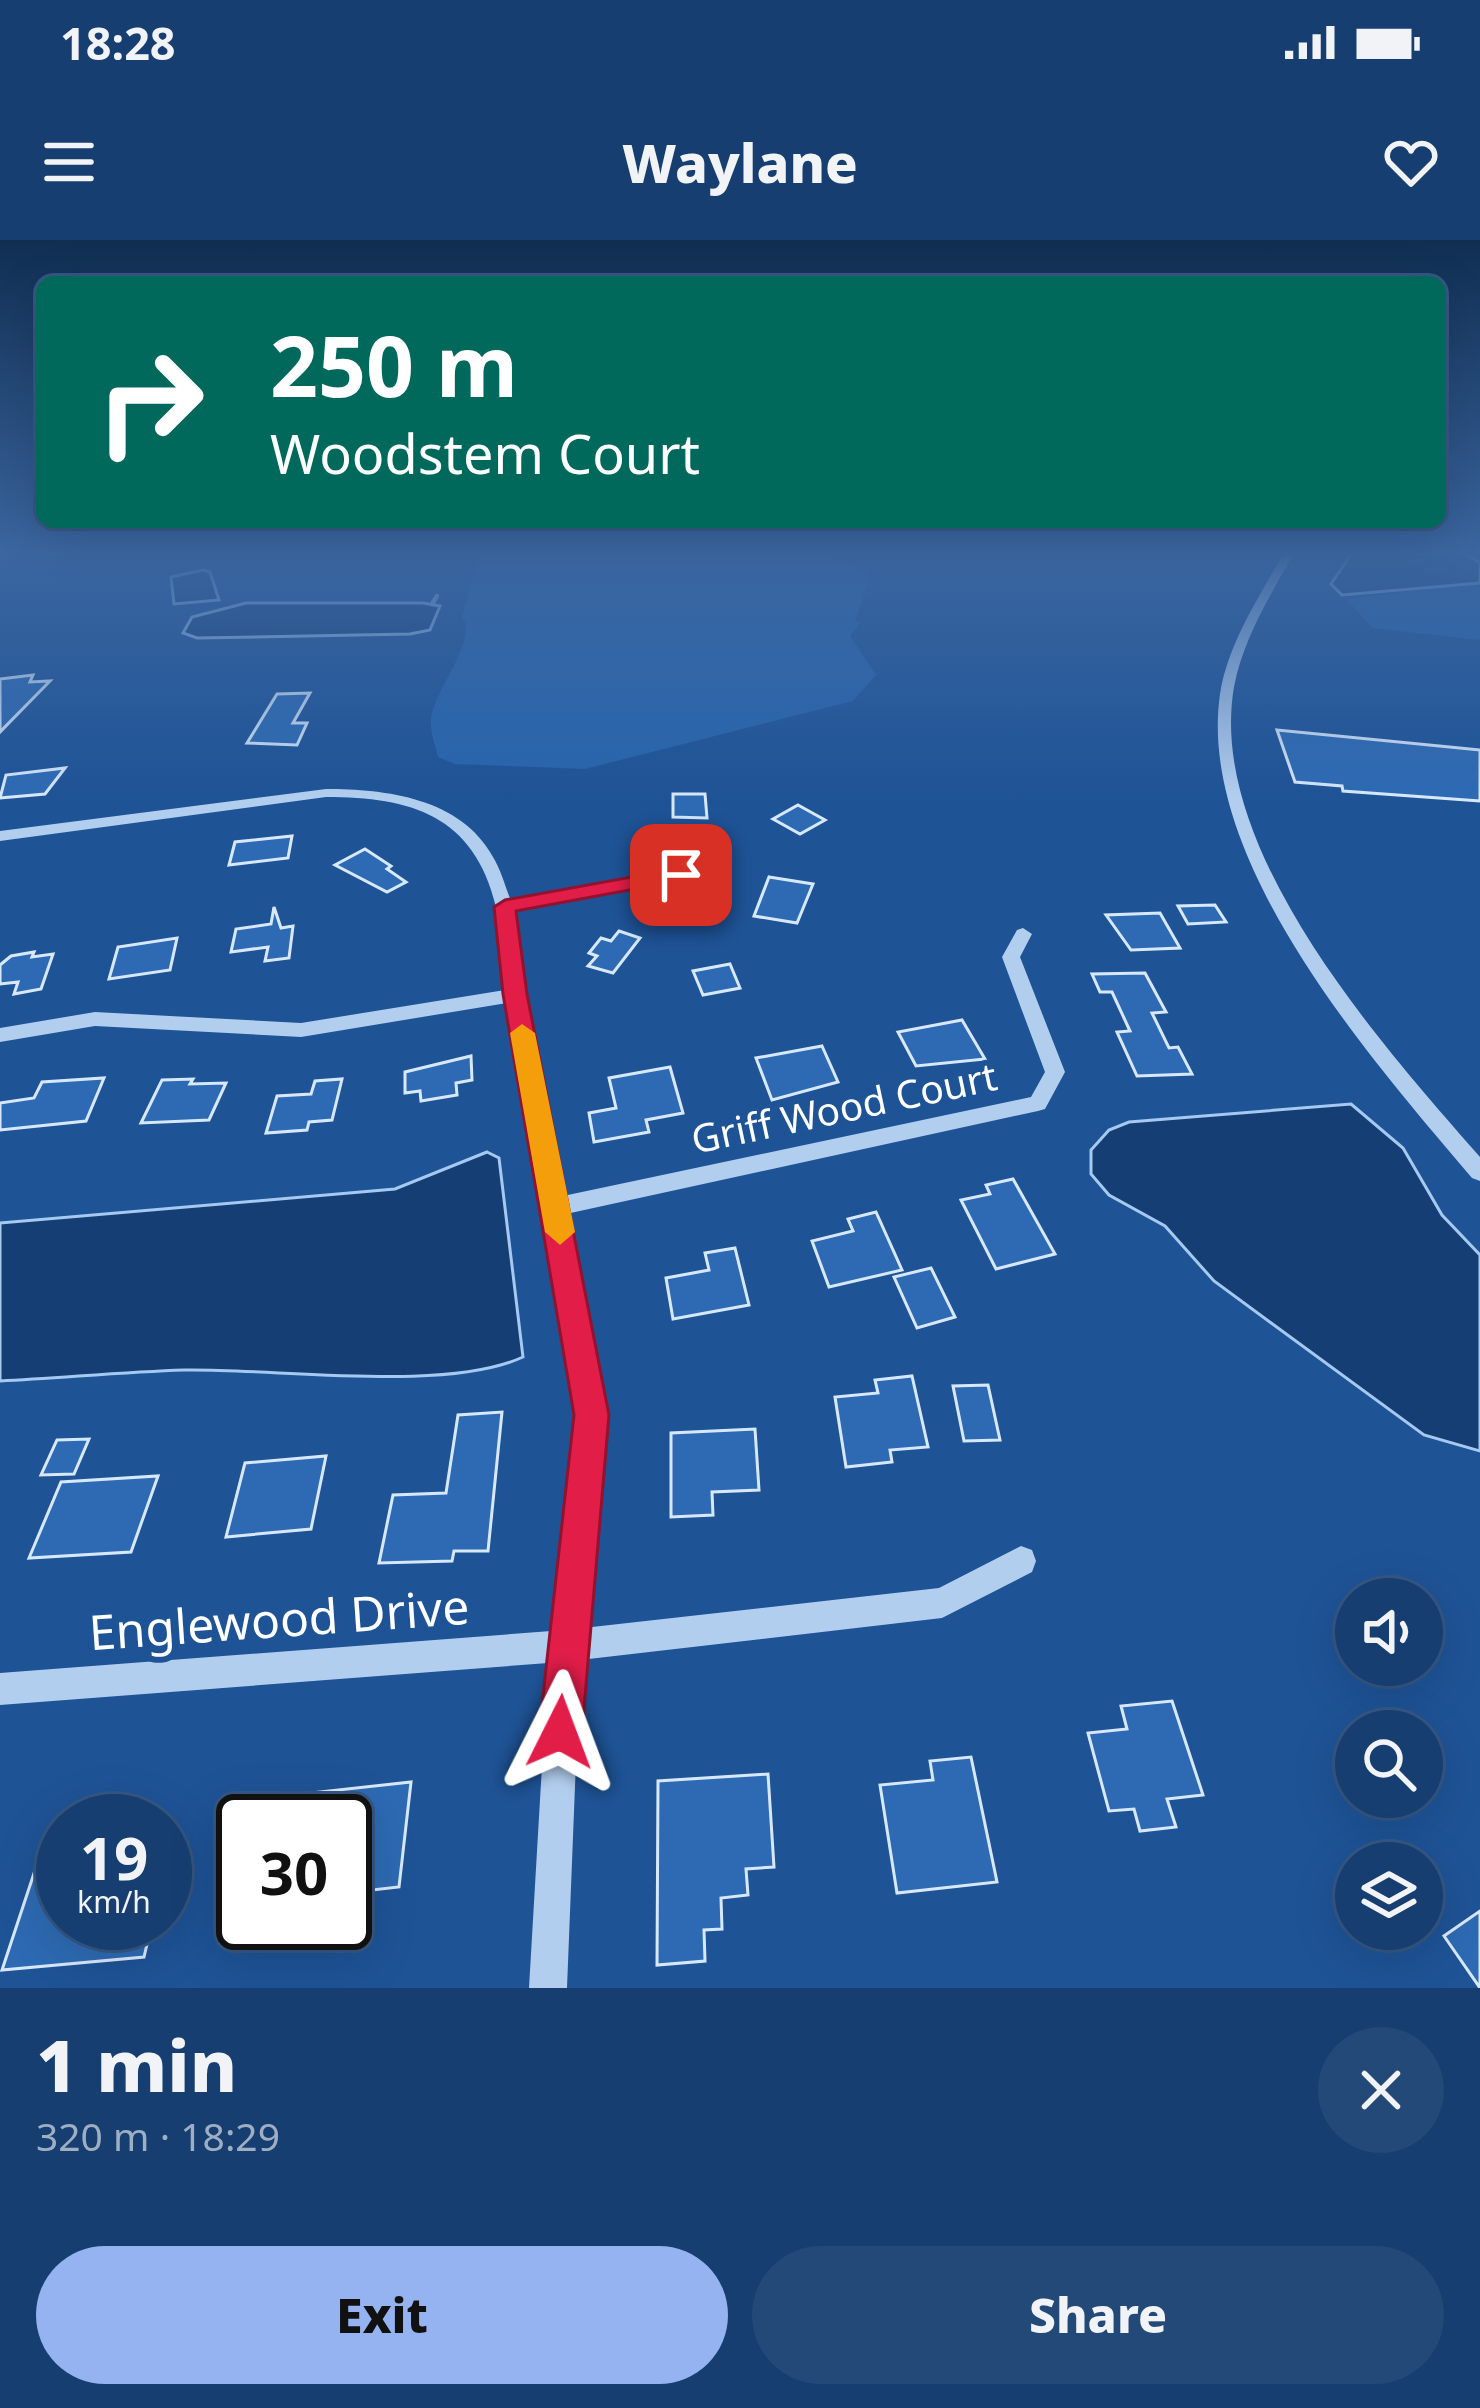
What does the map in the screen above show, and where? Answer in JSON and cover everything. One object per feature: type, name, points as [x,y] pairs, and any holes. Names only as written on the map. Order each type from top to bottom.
[{"type":"street","points":[[1245,635],[1229,678],[1224,714],[1237,801],[1282,904],[1310,953],[1414,1095],[1480,1172]]},
{"type":"street","points":[[0,836],[326,793],[373,793],[423,806],[464,829],[485,856],[505,907],[515,994],[591,1415],[565,1646],[548,1988]]},
{"type":"street","points":[[505,907],[681,875]]},
{"type":"street","name":"Griff Wood Court","points":[[556,1207],[1038,1103],[1055,1072],[1011,957],[1023,934]]},
{"type":"street","points":[[0,1035],[95,1018],[301,1030],[515,994]]},
{"type":"street","name":"Englewood Drive","points":[[0,1689],[565,1646],[942,1603],[1021,1561]]},
{"type":"shaded area","points":[[187,635],[379,635],[197,638]]},
{"type":"shaded area","points":[[851,635],[876,675],[853,701],[585,769],[455,764],[438,757],[431,719],[465,638]]},
{"type":"shaded area","points":[[1432,635],[1480,635],[1480,640]]},
{"type":"shaded area","points":[[1351,1104],[1403,1148],[1442,1215],[1480,1255],[1480,1451],[1424,1435],[1214,1281],[1165,1226],[1109,1195],[1091,1174],[1091,1150],[1109,1130],[1129,1122]]},
{"type":"shaded area","points":[[487,1152],[499,1158],[523,1357],[450,1374],[184,1370],[0,1381],[0,1223],[395,1189]]},
{"type":"building","points":[[33,675],[30,682],[50,681],[0,732],[0,679]]},
{"type":"building","points":[[310,693],[293,723],[307,723],[297,745],[247,743],[277,694]]},
{"type":"building","points":[[1277,730],[1480,750],[1480,801],[1343,791],[1342,786],[1295,782]]},
{"type":"building","points":[[65,768],[45,794],[0,798],[6,775]]},
{"type":"building","points":[[673,794],[705,794],[707,818],[673,817]]},
{"type":"building","points":[[798,805],[825,820],[800,834],[773,819]]},
{"type":"building","points":[[292,836],[288,858],[229,865],[235,842]]},
{"type":"building","points":[[365,849],[406,882],[387,892],[335,865]]},
{"type":"building","points":[[769,877],[813,884],[797,923],[754,916]]},
{"type":"building","points":[[1215,905],[1226,922],[1188,924],[1178,906]]},
{"type":"building","points":[[274,907],[281,928],[293,926],[289,958],[265,961],[268,947],[231,952],[236,929],[271,924]]},
{"type":"building","points":[[1160,913],[1180,948],[1131,950],[1106,915]]},
{"type":"building","points":[[619,931],[640,938],[613,973],[588,966],[597,956],[589,953],[601,938],[611,941]]},
{"type":"building","points":[[177,938],[170,970],[109,979],[118,947]]},
{"type":"building","points":[[34,952],[32,957],[53,954],[41,989],[14,994],[18,982],[0,984],[0,965],[11,956]]},
{"type":"building","points":[[730,964],[740,988],[703,995],[693,971]]},
{"type":"building","points":[[1145,973],[1166,1012],[1152,1013],[1169,1048],[1178,1047],[1192,1074],[1137,1076],[1117,1032],[1130,1031],[1112,992],[1100,992],[1092,974]]},
{"type":"building","points":[[962,1020],[985,1059],[916,1066],[898,1032]]},
{"type":"building","points":[[822,1046],[838,1082],[772,1100],[756,1058]]},
{"type":"building","points":[[471,1056],[472,1080],[456,1083],[457,1095],[421,1101],[420,1091],[405,1093],[405,1072]]},
{"type":"building","points":[[670,1067],[683,1113],[646,1120],[649,1132],[594,1142],[589,1113],[616,1108],[609,1078]]},
{"type":"building","points":[[104,1078],[86,1121],[0,1130],[0,1103],[34,1098],[42,1082]]},
{"type":"building","points":[[193,1079],[190,1084],[226,1083],[209,1120],[141,1123],[162,1080]]},
{"type":"building","points":[[342,1079],[332,1120],[309,1122],[307,1130],[266,1133],[277,1096],[311,1094],[315,1081]]},
{"type":"building","points":[[1013,1179],[1055,1254],[996,1269],[961,1200],[990,1194],[986,1185]]},
{"type":"building","points":[[876,1212],[902,1270],[829,1287],[812,1241],[853,1231],[848,1219]]},
{"type":"building","points":[[735,1248],[749,1305],[673,1319],[666,1278],[709,1270],[705,1253]]},
{"type":"building","points":[[931,1268],[955,1317],[917,1328],[894,1277]]},
{"type":"building","points":[[912,1376],[928,1447],[890,1450],[892,1462],[846,1467],[835,1397],[878,1393],[875,1380]]},
{"type":"building","points":[[988,1385],[1000,1440],[964,1441],[953,1386]]},
{"type":"building","points":[[502,1412],[488,1551],[454,1551],[452,1561],[379,1563],[393,1495],[446,1493],[458,1415]]},
{"type":"building","points":[[755,1429],[759,1490],[712,1492],[713,1515],[671,1517],[671,1433]]},
{"type":"building","points":[[89,1439],[74,1474],[41,1475],[57,1440]]},
{"type":"building","points":[[326,1456],[311,1529],[226,1537],[245,1463]]},
{"type":"building","points":[[158,1476],[131,1552],[29,1558],[61,1482]]},
{"type":"building","points":[[1172,1701],[1203,1795],[1167,1799],[1176,1827],[1140,1831],[1134,1809],[1109,1811],[1088,1733],[1127,1729],[1121,1706]]},
{"type":"building","points":[[971,1757],[997,1882],[897,1893],[880,1785],[933,1780],[930,1761]]},
{"type":"building","points":[[768,1774],[774,1867],[746,1869],[748,1895],[721,1898],[722,1929],[704,1930],[705,1961],[657,1965],[658,1781]]},
{"type":"building","points":[[411,1782],[399,1887],[372,1890],[372,1794],[310,1793]]},
{"type":"building","points":[[36,1867],[36,1950],[146,1950],[144,1957],[2,1970]]},
{"type":"building","points":[[1480,1911],[1480,1988],[1444,1936]]},
{"type":"slow traffic","points":[[522,1033],[560,1232]]},
{"type":"route","points":[[560,1732],[591,1415],[515,994],[505,907],[681,875]]}]
